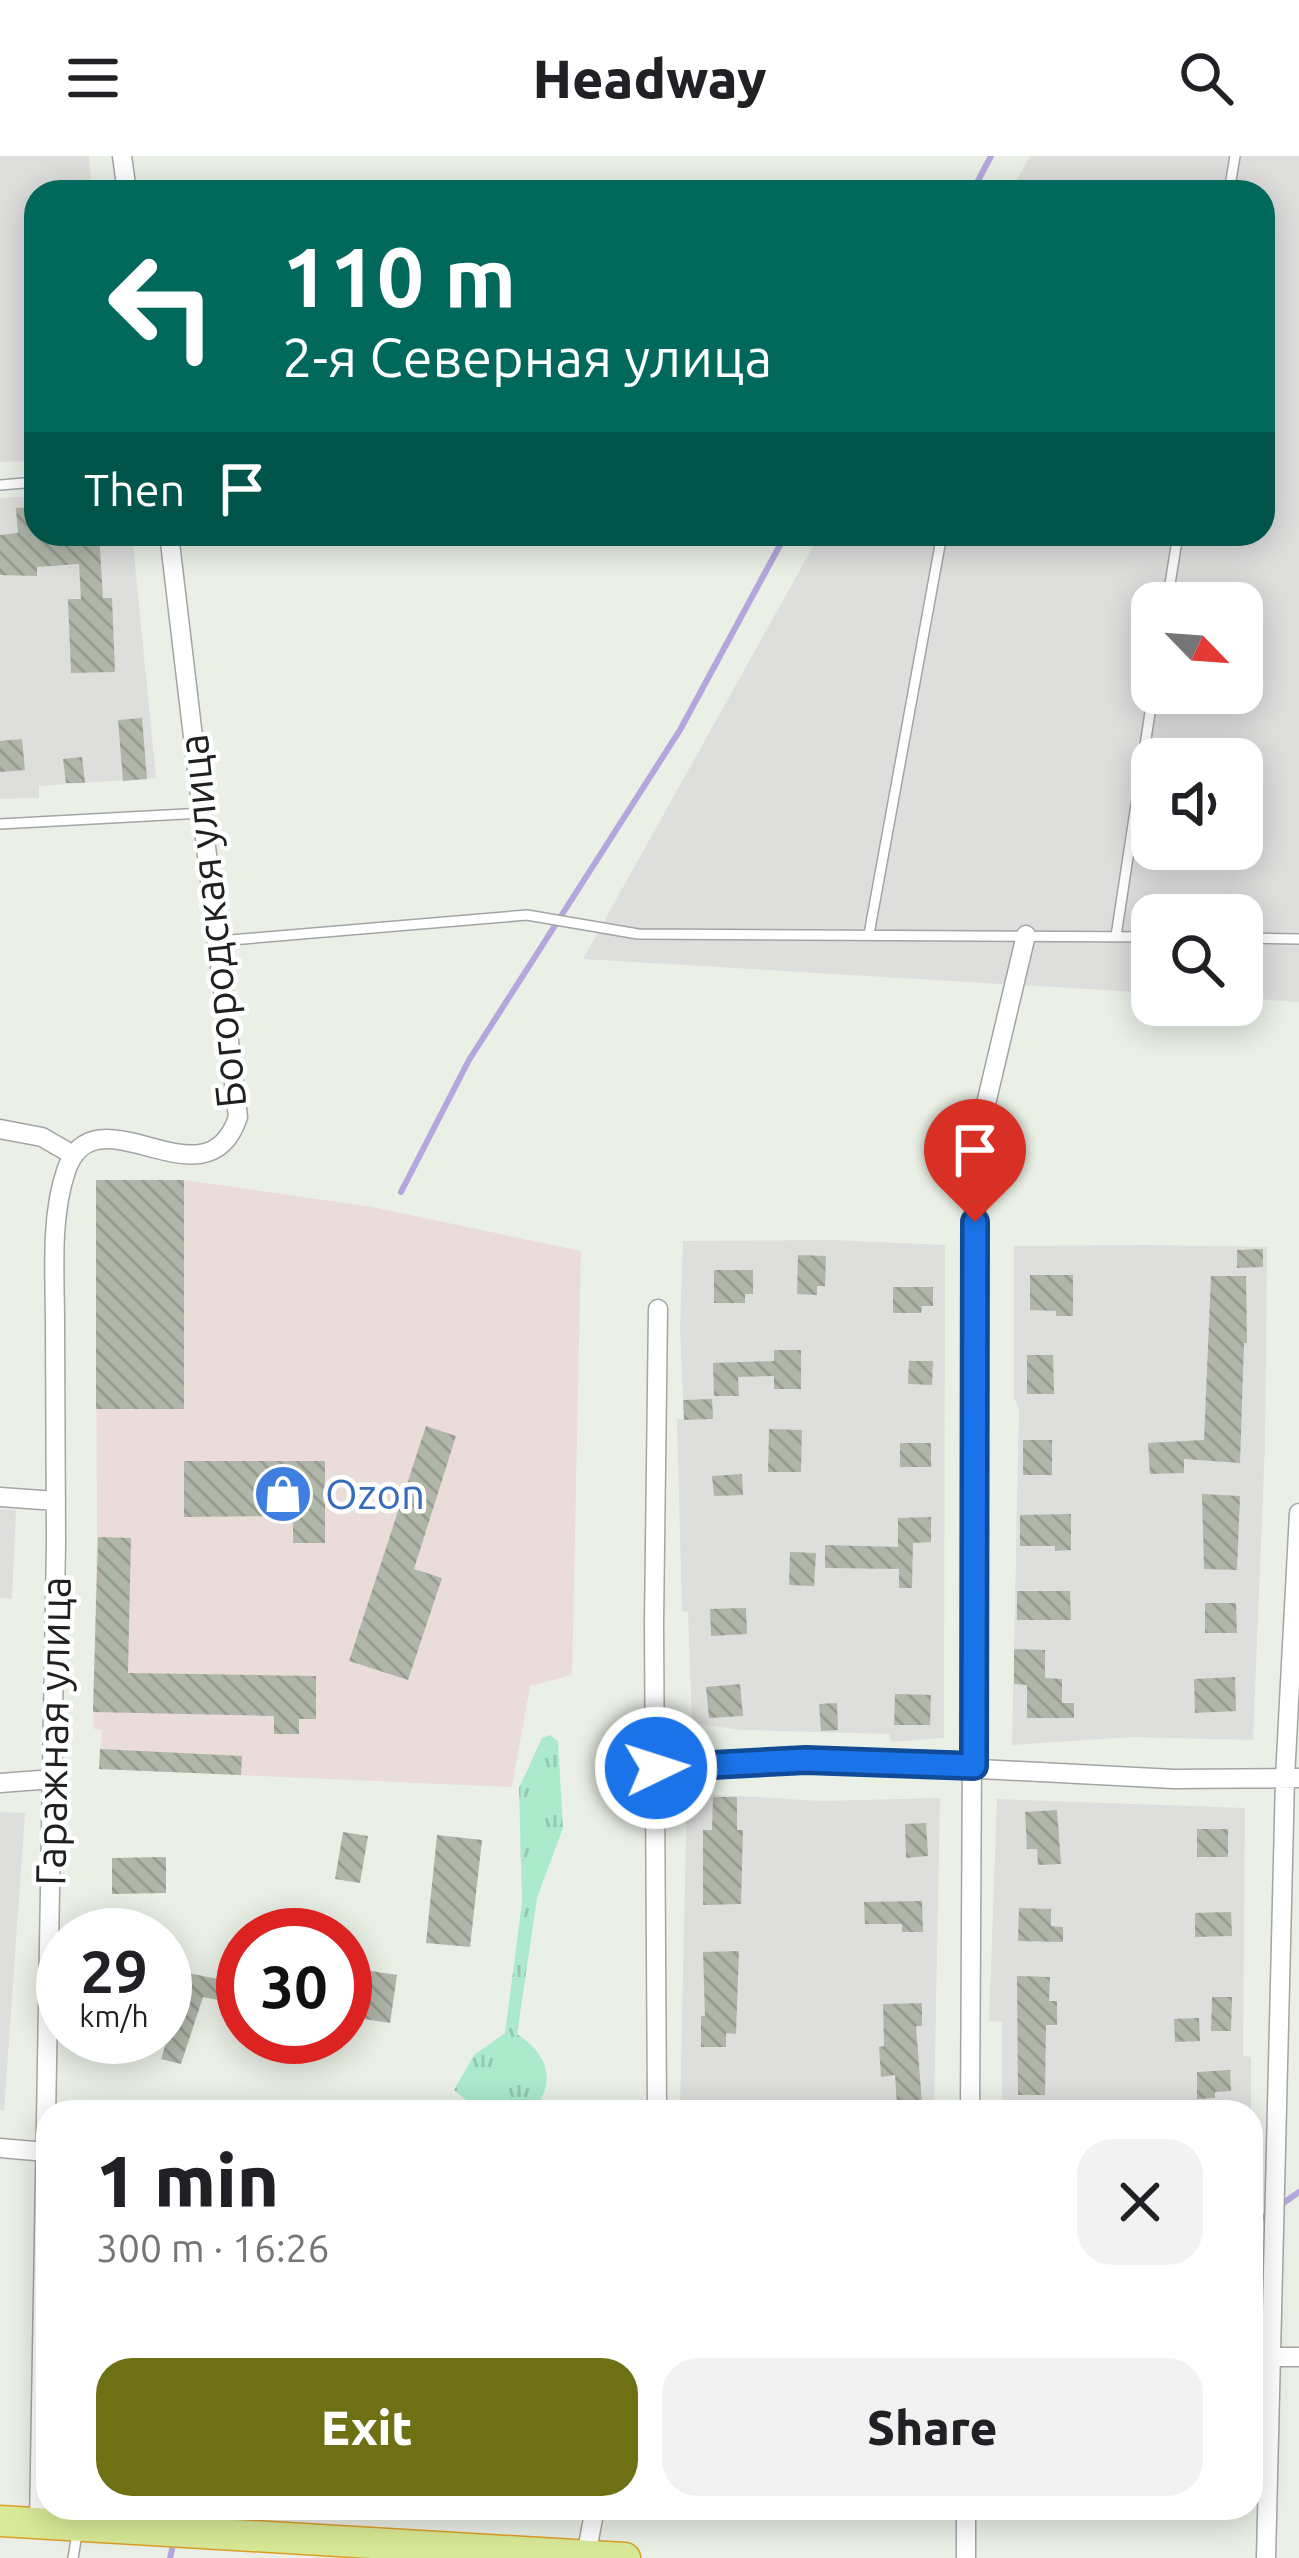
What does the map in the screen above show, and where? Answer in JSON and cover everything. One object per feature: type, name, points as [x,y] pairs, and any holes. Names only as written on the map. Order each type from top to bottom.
[{"type":"highway","points":[[0,2522],[625,2558]]},
{"type":"street","name":"Богородская улица","points":[[73,1155],[81,1145],[98,1138],[204,1155],[233,1130],[238,1117],[170,546]]},
{"type":"street","points":[[970,2100],[975,1222],[986,1108],[1026,935]]},
{"type":"street","points":[[0,1129],[42,1138],[73,1155]]},
{"type":"street","name":"Гаражная улица","points":[[47,2100],[57,1217],[73,1155]]},
{"type":"street","points":[[657,2100],[658,1309]]},
{"type":"street","points":[[0,1497],[56,1501]]},
{"type":"street","points":[[1266,2558],[1276,2168],[1290,1977],[1299,1513]]},
{"type":"street","points":[[656,1768],[806,1760],[1174,1779],[1292,1778]]},
{"type":"street","points":[[0,1783],[52,1779]]},
{"type":"street","points":[[0,2148],[36,2151]]},
{"type":"street","points":[[1276,2168],[1299,2169]]},
{"type":"street","points":[[1271,2357],[1299,2357]]},
{"type":"street","name":"Гаражная улица","points":[[39,2520],[39,2525]]},
{"type":"street","points":[[586,2556],[593,2520]]},
{"type":"street","points":[[966,2520],[966,2558]]},
{"type":"lane","points":[[869,934],[940,546]]},
{"type":"lane","points":[[1170,582],[1176,546]]},
{"type":"lane","points":[[1117,936],[1151,714]]},
{"type":"lane","points":[[0,824],[203,813]]},
{"type":"lane","points":[[218,941],[527,915],[638,934],[1131,936]]},
{"type":"lane","points":[[1263,938],[1299,939]]},
{"type":"lane","points":[[73,2558],[79,2527]]},
{"type":"shaded area","points":[[0,156],[89,156],[91,180],[24,180],[24,461],[0,462]]},
{"type":"shaded area","points":[[1030,156],[1299,156],[1299,1002],[1263,999],[1263,894],[1131,894],[1131,992],[583,959],[813,546],[1275,546],[1275,180],[1017,180]]},
{"type":"shaded area","points":[[24,497],[24,546],[133,546],[156,778],[39,786],[39,798],[0,799],[0,498]]},
{"type":"shaded area","points":[[96,1180],[184,1180],[372,1207],[581,1251],[572,1675],[530,1686],[512,1787],[99,1769],[102,1730],[94,1729],[93,1712]]},
{"type":"shaded area","points":[[683,1241],[945,1245],[944,1738],[892,1742],[889,1734],[741,1730],[692,1723],[688,1612],[682,1611],[677,1419],[684,1419]]},
{"type":"shaded area","points":[[1014,1246],[1267,1247],[1265,1445],[1253,1740],[1131,1737],[1012,1745],[1019,1410],[1014,1397]]},
{"type":"shaded area","points":[[0,1509],[16,1510],[12,1599],[0,1598]]},
{"type":"shaded area","points":[[687,1793],[822,1801],[940,1798],[934,2100],[680,2100]]},
{"type":"shaded area","points":[[997,1799],[1245,1808],[1243,2056],[1251,2057],[1251,2100],[1002,2100],[1002,2022],[989,2021]]},
{"type":"shaded area","points":[[0,1812],[25,1813],[4,2111],[0,2110]]},
{"type":"green space","points":[[550,1735],[558,1741],[563,1828],[537,1898],[517,2034],[542,2059],[545,2090],[540,2100],[466,2100],[454,2090],[474,2055],[505,2033],[522,1903],[519,1788],[542,1738]]},
{"type":"building","points":[[16,508],[24,508],[24,546],[100,546],[103,598],[112,598],[115,672],[71,673],[68,599],[81,599],[79,564],[37,567],[37,576],[0,575],[0,535],[18,533]]},
{"type":"building","points":[[142,718],[147,779],[123,781],[118,720]]},
{"type":"building","points":[[22,739],[25,770],[0,772],[0,741]]},
{"type":"building","points":[[82,757],[85,783],[66,783],[63,759]]},
{"type":"building","points":[[96,1180],[184,1180],[184,1409],[96,1409]]},
{"type":"building","points":[[1263,1249],[1263,1267],[1237,1268],[1237,1250]]},
{"type":"building","points":[[798,1255],[826,1256],[825,1286],[817,1286],[817,1295],[797,1294]]},
{"type":"building","points":[[714,1270],[753,1270],[753,1294],[745,1294],[745,1303],[714,1303]]},
{"type":"building","points":[[1030,1275],[1073,1275],[1073,1316],[1030,1310]]},
{"type":"building","points":[[1211,1276],[1246,1276],[1240,1463],[1184,1459],[1184,1473],[1150,1474],[1148,1443],[1204,1440]]},
{"type":"building","points":[[893,1287],[933,1287],[933,1306],[922,1306],[921,1313],[893,1313]]},
{"type":"building","points":[[774,1350],[801,1350],[801,1389],[774,1389],[774,1376],[738,1377],[739,1396],[714,1396],[713,1363],[774,1361]]},
{"type":"building","points":[[1027,1355],[1053,1355],[1054,1394],[1027,1394]]},
{"type":"building","points":[[909,1361],[933,1361],[932,1385],[908,1384]]},
{"type":"building","points":[[712,1399],[713,1419],[684,1420],[683,1400]]},
{"type":"building","points":[[426,1426],[456,1436],[414,1569],[442,1578],[408,1680],[349,1661]]},
{"type":"building","points":[[769,1429],[802,1430],[801,1472],[768,1472]]},
{"type":"building","points":[[1023,1440],[1052,1440],[1052,1475],[1023,1475]]},
{"type":"building","points":[[900,1443],[931,1443],[931,1467],[900,1467]]},
{"type":"building","points":[[184,1461],[325,1461],[325,1543],[293,1543],[293,1516],[184,1517]]},
{"type":"building","points":[[742,1474],[743,1495],[714,1496],[712,1476]]},
{"type":"building","points":[[1202,1494],[1240,1496],[1237,1570],[1204,1569]]},
{"type":"building","points":[[1071,1514],[1071,1550],[1020,1546],[1020,1515]]},
{"type":"building","points":[[931,1517],[931,1542],[913,1543],[912,1588],[899,1588],[899,1569],[825,1568],[825,1545],[898,1547],[898,1518]]},
{"type":"building","points":[[98,1537],[131,1538],[128,1673],[316,1676],[316,1719],[299,1719],[299,1734],[274,1734],[274,1716],[93,1712]]},
{"type":"building","points":[[790,1552],[816,1553],[814,1586],[789,1585]]},
{"type":"building","points":[[1017,1591],[1070,1591],[1071,1620],[1017,1620]]},
{"type":"building","points":[[1205,1603],[1236,1603],[1237,1633],[1205,1633]]},
{"type":"building","points":[[746,1608],[747,1634],[711,1636],[710,1609]]},
{"type":"building","points":[[1014,1649],[1045,1650],[1045,1678],[1062,1679],[1062,1703],[1074,1703],[1074,1718],[1027,1718],[1027,1685],[1014,1684]]},
{"type":"building","points":[[1235,1677],[1236,1711],[1195,1713],[1194,1679]]},
{"type":"building","points":[[740,1684],[743,1716],[709,1718],[706,1687]]},
{"type":"building","points":[[895,1694],[931,1695],[930,1725],[894,1725]]},
{"type":"building","points":[[837,1703],[838,1730],[821,1731],[819,1704]]},
{"type":"building","points":[[100,1749],[242,1756],[241,1775],[99,1769]]},
{"type":"building","points":[[713,1797],[737,1797],[737,1830],[743,1830],[741,1904],[703,1905],[703,1830],[712,1830]]},
{"type":"building","points":[[1057,1810],[1061,1864],[1038,1865],[1037,1849],[1027,1849],[1025,1812]]},
{"type":"building","points":[[926,1823],[928,1856],[906,1858],[905,1824]]},
{"type":"building","points":[[1197,1829],[1228,1829],[1228,1857],[1197,1857]]},
{"type":"building","points":[[343,1832],[368,1836],[360,1883],[335,1879]]},
{"type":"building","points":[[437,1835],[482,1840],[470,1947],[426,1943]]},
{"type":"building","points":[[166,1857],[166,1893],[112,1894],[112,1858]]},
{"type":"building","points":[[922,1901],[923,1932],[902,1932],[902,1924],[865,1924],[864,1902]]},
{"type":"building","points":[[1019,1908],[1051,1909],[1051,1926],[1063,1927],[1063,1942],[1018,1941]]},
{"type":"building","points":[[1231,1912],[1232,1936],[1195,1937],[1195,1913]]},
{"type":"building","points":[[739,1951],[736,2034],[726,2033],[726,2047],[701,2047],[703,1952]]},
{"type":"building","points":[[372,1971],[397,1975],[390,2023],[372,2020]]},
{"type":"building","points":[[192,1974],[216,1979],[216,2000],[203,1997],[192,2030]]},
{"type":"building","points":[[1017,1976],[1050,1977],[1049,2001],[1057,2001],[1057,2025],[1046,2025],[1045,2095],[1018,2095]]},
{"type":"building","points":[[1212,1997],[1232,1997],[1231,2031],[1211,2031]]},
{"type":"building","points":[[922,2003],[922,2026],[916,2026],[922,2100],[897,2100],[895,2075],[881,2077],[883,2004]]},
{"type":"building","points":[[1199,2018],[1200,2041],[1175,2042],[1174,2019]]},
{"type":"building","points":[[1230,2070],[1231,2091],[1197,2099],[1197,2072]]},
{"type":"waterway","points":[[978,180],[991,156]]},
{"type":"waterway","points":[[401,1192],[469,1060],[680,730],[780,546]]},
{"type":"waterway","points":[[1263,2218],[1299,2192]]},
{"type":"waterway","points":[[170,2558],[174,2541]]},
{"type":"place","name":"Ozon","points":[[283,1494]]},
{"type":"route","points":[[656,1768],[806,1760],[974,1766],[975,1222]]}]
